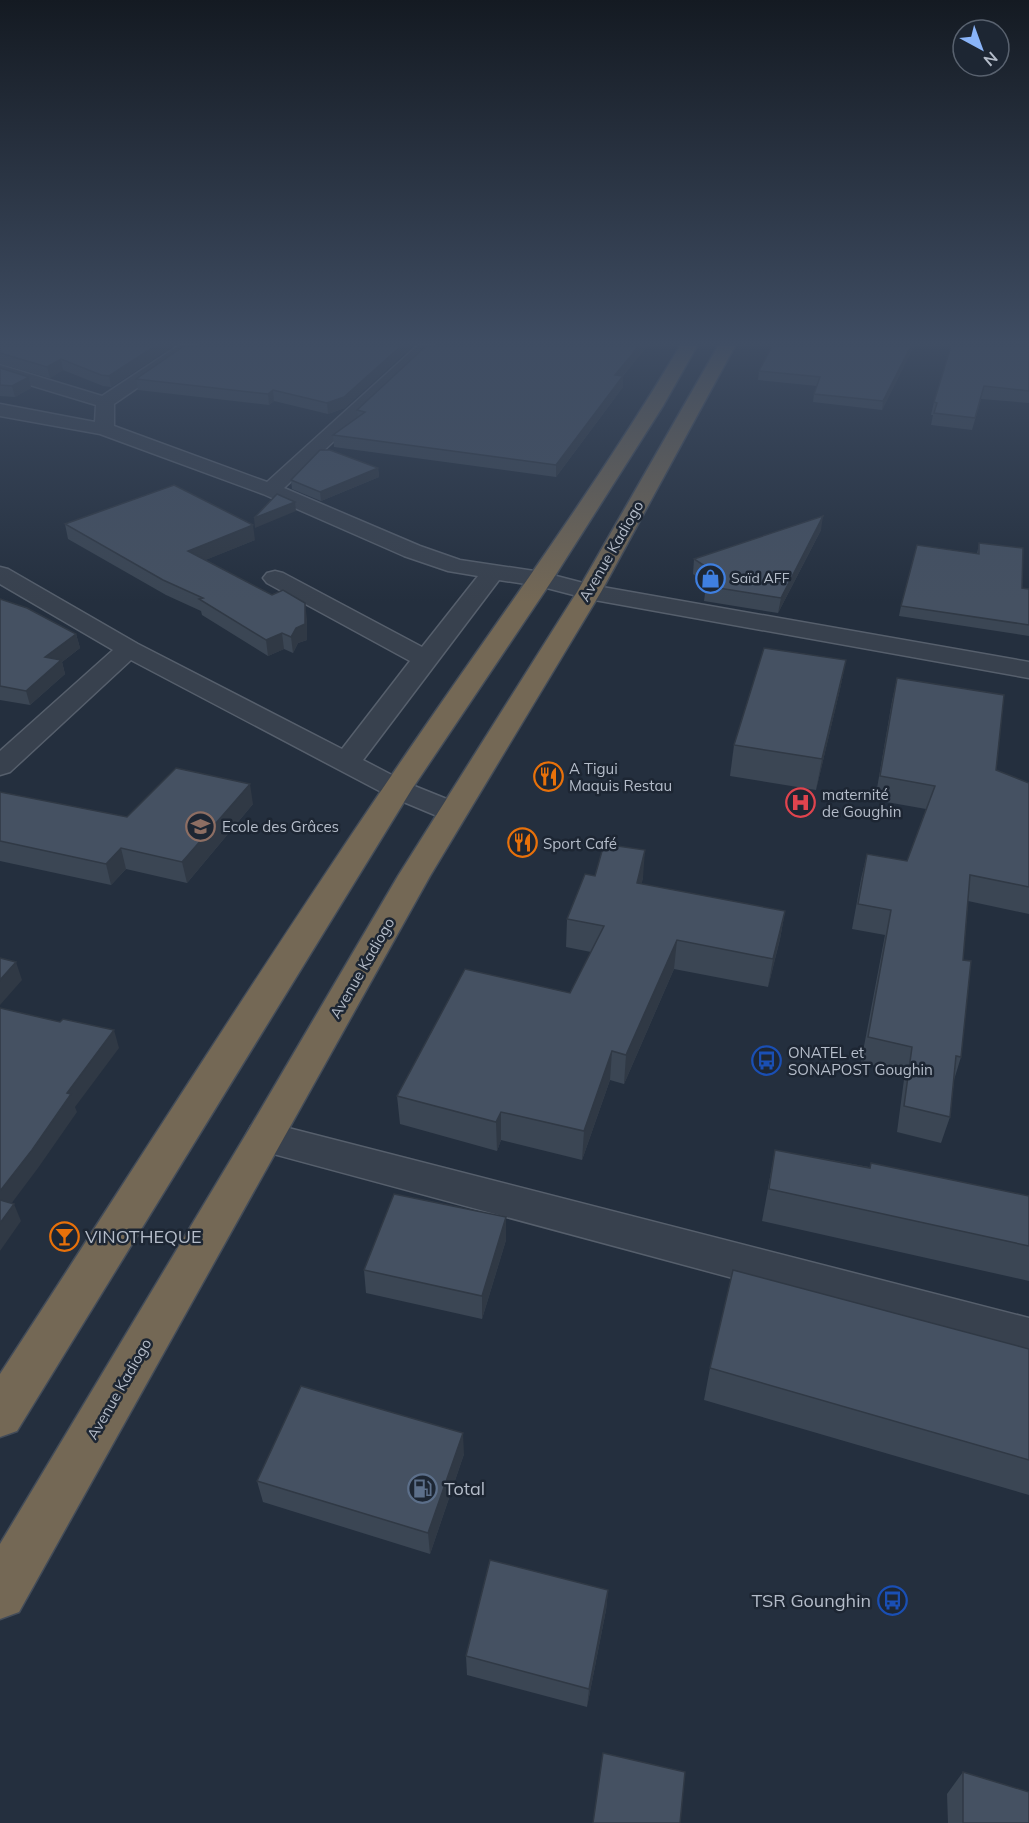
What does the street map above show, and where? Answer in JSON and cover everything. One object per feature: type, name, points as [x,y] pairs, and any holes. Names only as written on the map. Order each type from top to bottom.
[{"type":"highway","points":[[0,1415],[397,789],[541,579],[638,431]]},
{"type":"highway","name":"Avenue Kadiogo","points":[[0,1593],[414,876],[589,592],[679,431]]},
{"type":"street","points":[[110,431],[270,490],[411,551],[456,566],[541,579],[589,592],[1029,670]]},
{"type":"street","points":[[270,490],[334,431]]},
{"type":"street","points":[[346,762],[493,572]]},
{"type":"street","points":[[0,574],[129,649],[397,789],[453,812]]},
{"type":"street","points":[[275,579],[425,659]]},
{"type":"street","points":[[0,766],[129,649]]},
{"type":"street","points":[[265,1137],[1029,1338]]},
{"type":"building","points":[[338,431],[582,431],[556,465],[333,435]]},
{"type":"building","points":[[320,450],[330,450],[378,468],[320,492],[291,480]]},
{"type":"building","points":[[174,485],[253,525],[188,551],[272,595],[283,590],[305,603],[305,624],[296,628],[291,637],[282,633],[266,640],[199,599],[203,598],[163,580],[65,524]]},
{"type":"building","points":[[277,494],[295,502],[254,518]]},
{"type":"building","points":[[823,516],[781,598],[706,586],[714,572],[694,559]]},
{"type":"building","points":[[979,543],[1023,548],[1022,588],[1029,589],[1029,625],[901,606],[917,545],[979,554]]},
{"type":"building","points":[[0,599],[27,608],[76,634],[45,657],[61,660],[26,691],[0,686]]},
{"type":"building","points":[[764,648],[846,660],[822,759],[734,745]]},
{"type":"building","points":[[897,678],[1004,695],[996,770],[1029,783],[1029,887],[970,875],[963,960],[971,961],[961,1057],[956,1056],[950,1117],[904,1106],[912,1047],[868,1037],[891,910],[858,904],[867,854],[907,861],[935,786],[880,776]]},
{"type":"building","points":[[176,768],[250,784],[182,862],[121,848],[106,864],[0,841],[0,792],[127,817]]},
{"type":"building","points":[[604,844],[645,850],[637,883],[785,911],[773,959],[677,940],[626,1055],[612,1051],[584,1131],[501,1112],[496,1122],[397,1096],[465,969],[570,993],[604,926],[567,919],[585,874],[595,876]]},
{"type":"building","points":[[0,958],[16,962],[0,980]]},
{"type":"building","points":[[0,1008],[60,1022],[63,1019],[114,1030],[67,1093],[71,1094],[32,1150],[0,1191]]},
{"type":"building","points":[[775,1150],[870,1168],[871,1163],[1029,1196],[1029,1246],[769,1189]]},
{"type":"building","points":[[394,1194],[506,1217],[482,1296],[364,1270]]},
{"type":"building","points":[[0,1200],[14,1204],[0,1223]]},
{"type":"building","points":[[733,1270],[1029,1349],[1029,1460],[710,1368]]},
{"type":"building","points":[[301,1386],[463,1433],[428,1533],[257,1481]]},
{"type":"building","points":[[490,1560],[608,1590],[589,1689],[466,1656]]},
{"type":"building","points":[[603,1753],[685,1772],[680,1823],[593,1823]]},
{"type":"building","points":[[963,1772],[1029,1792],[1029,1823],[963,1823]]},
{"type":"place","name":"Saïd AFF","points":[[710,578]]},
{"type":"place","name":"A Tigui Maquis Restau","points":[[548,777]]},
{"type":"place","name":"maternité de Goughin","points":[[801,803]]},
{"type":"place","name":"Ecole des Grâces","points":[[201,826]]},
{"type":"place","name":"Sport Café","points":[[522,843]]},
{"type":"place","name":"ONATEL et SONAPOST Goughin","points":[[767,1061]]},
{"type":"place","name":"VINOTHEQUE","points":[[64,1236]]},
{"type":"place","name":"Total","points":[[423,1488]]},
{"type":"place","name":"TSR Gounghin","points":[[892,1600]]}]
